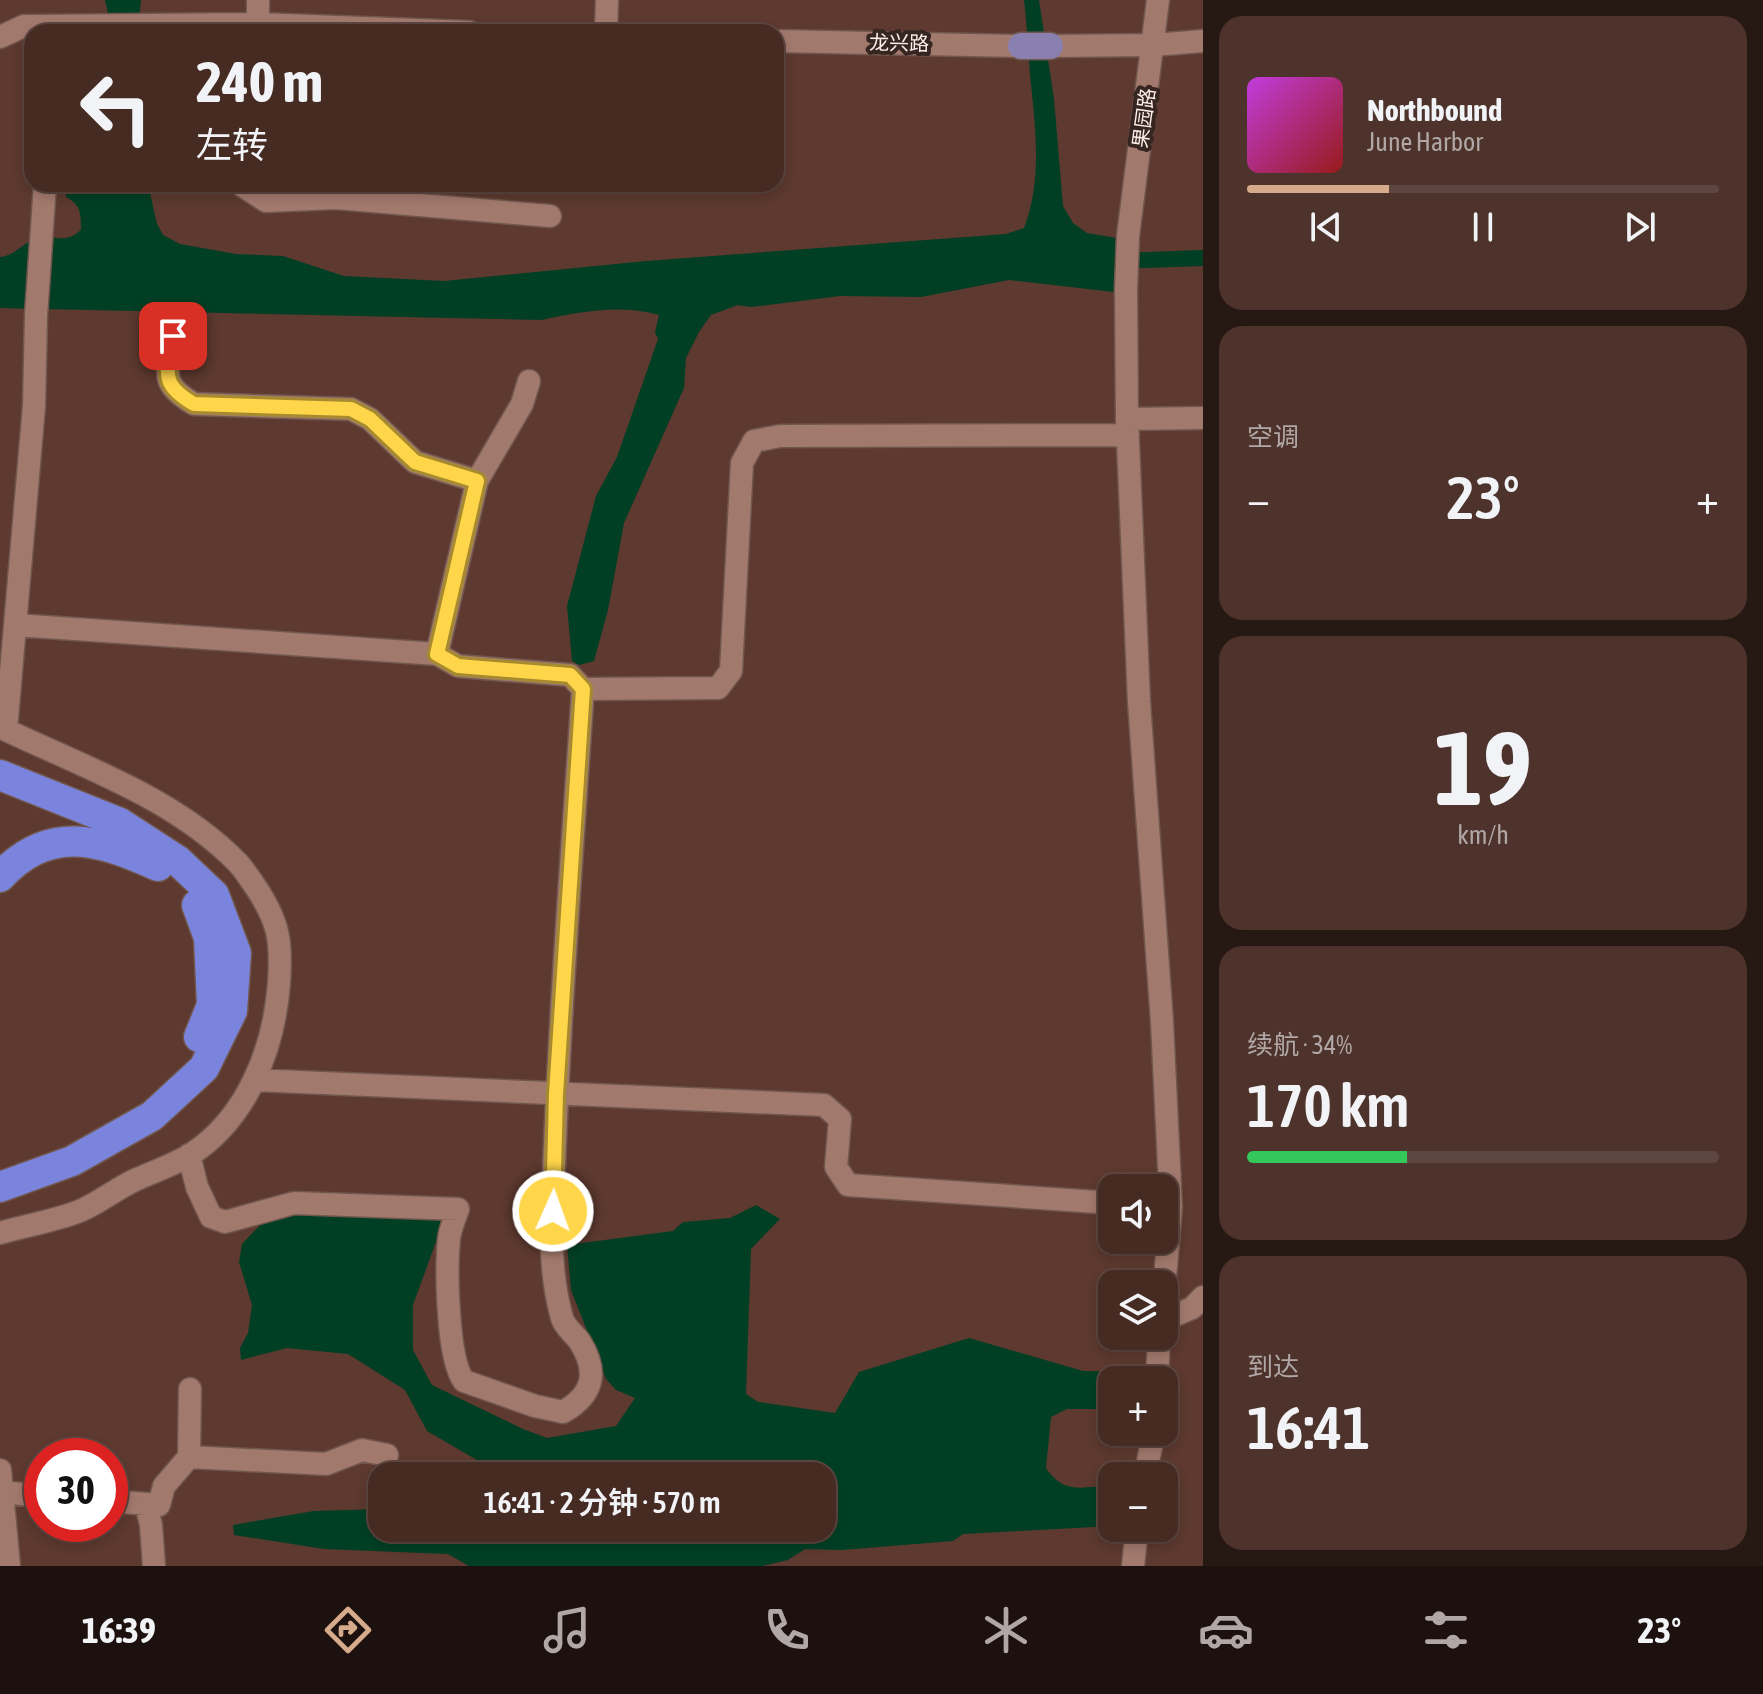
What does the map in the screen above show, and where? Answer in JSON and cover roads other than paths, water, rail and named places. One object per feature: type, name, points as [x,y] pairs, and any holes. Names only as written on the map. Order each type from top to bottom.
[{"type":"highway","points":[[0,775],[120,823],[177,860],[214,895],[236,953],[232,1011],[204,1068],[152,1116],[72,1161],[0,1187]]},
{"type":"highway","points":[[0,877],[39,847],[78,840],[115,846],[159,867],[196,903],[209,938],[212,1005],[195,1046],[161,1090],[87,1133],[0,1167]]},
{"type":"main road","points":[[1021,46],[1050,46]]},
{"type":"street","points":[[258,0],[258,24]]},
{"type":"street","points":[[606,24],[607,0]]},
{"type":"street","name":"果园路","points":[[1158,0],[1128,236],[1126,290],[1139,702],[1162,1022],[1167,1174]]},
{"type":"street","points":[[0,37],[24,26]]},
{"type":"street","name":"龙兴路","points":[[784,41],[1021,46]]},
{"type":"street","points":[[1050,46],[1203,41]]},
{"type":"street","points":[[0,1233],[85,1209],[109,1193],[189,1155],[219,1132],[239,1108],[260,1068],[277,1004],[280,959],[277,925],[240,864],[203,830],[156,800],[6,730],[34,406],[44,192]]},
{"type":"street","points":[[252,192],[266,201],[329,192]]},
{"type":"street","points":[[345,192],[550,216]]},
{"type":"street","points":[[173,336],[167,377],[173,392],[194,404],[351,409],[370,419],[415,462],[477,481]]},
{"type":"street","points":[[437,654],[477,481],[522,404],[529,381]]},
{"type":"street","points":[[583,689],[718,688],[731,671],[742,463],[754,441],[780,436],[1128,427],[1203,418]]},
{"type":"street","points":[[16,625],[437,654],[458,666],[570,675],[583,689],[556,1094],[552,1240],[555,1289],[564,1323],[580,1343],[590,1365],[590,1388],[580,1402],[563,1412],[535,1406],[464,1381],[457,1372],[452,1352],[449,1237],[458,1209],[294,1203],[225,1222],[211,1217],[197,1187],[189,1155]]},
{"type":"street","points":[[254,1080],[824,1105],[840,1119],[836,1167],[848,1185],[1098,1202]]},
{"type":"street","points":[[1178,1314],[1192,1308],[1203,1297]]},
{"type":"street","points":[[128,1502],[159,1505],[164,1486],[189,1457],[190,1389]]},
{"type":"street","points":[[189,1457],[326,1464],[362,1450],[387,1455]]},
{"type":"street","points":[[9,1566],[1,1481],[24,1489]]},
{"type":"street","points":[[146,1504],[154,1566]]},
{"type":"street","points":[[1133,1566],[1136,1542]]},
{"type":"waterway","points":[[1119,261],[1203,258]]}]
